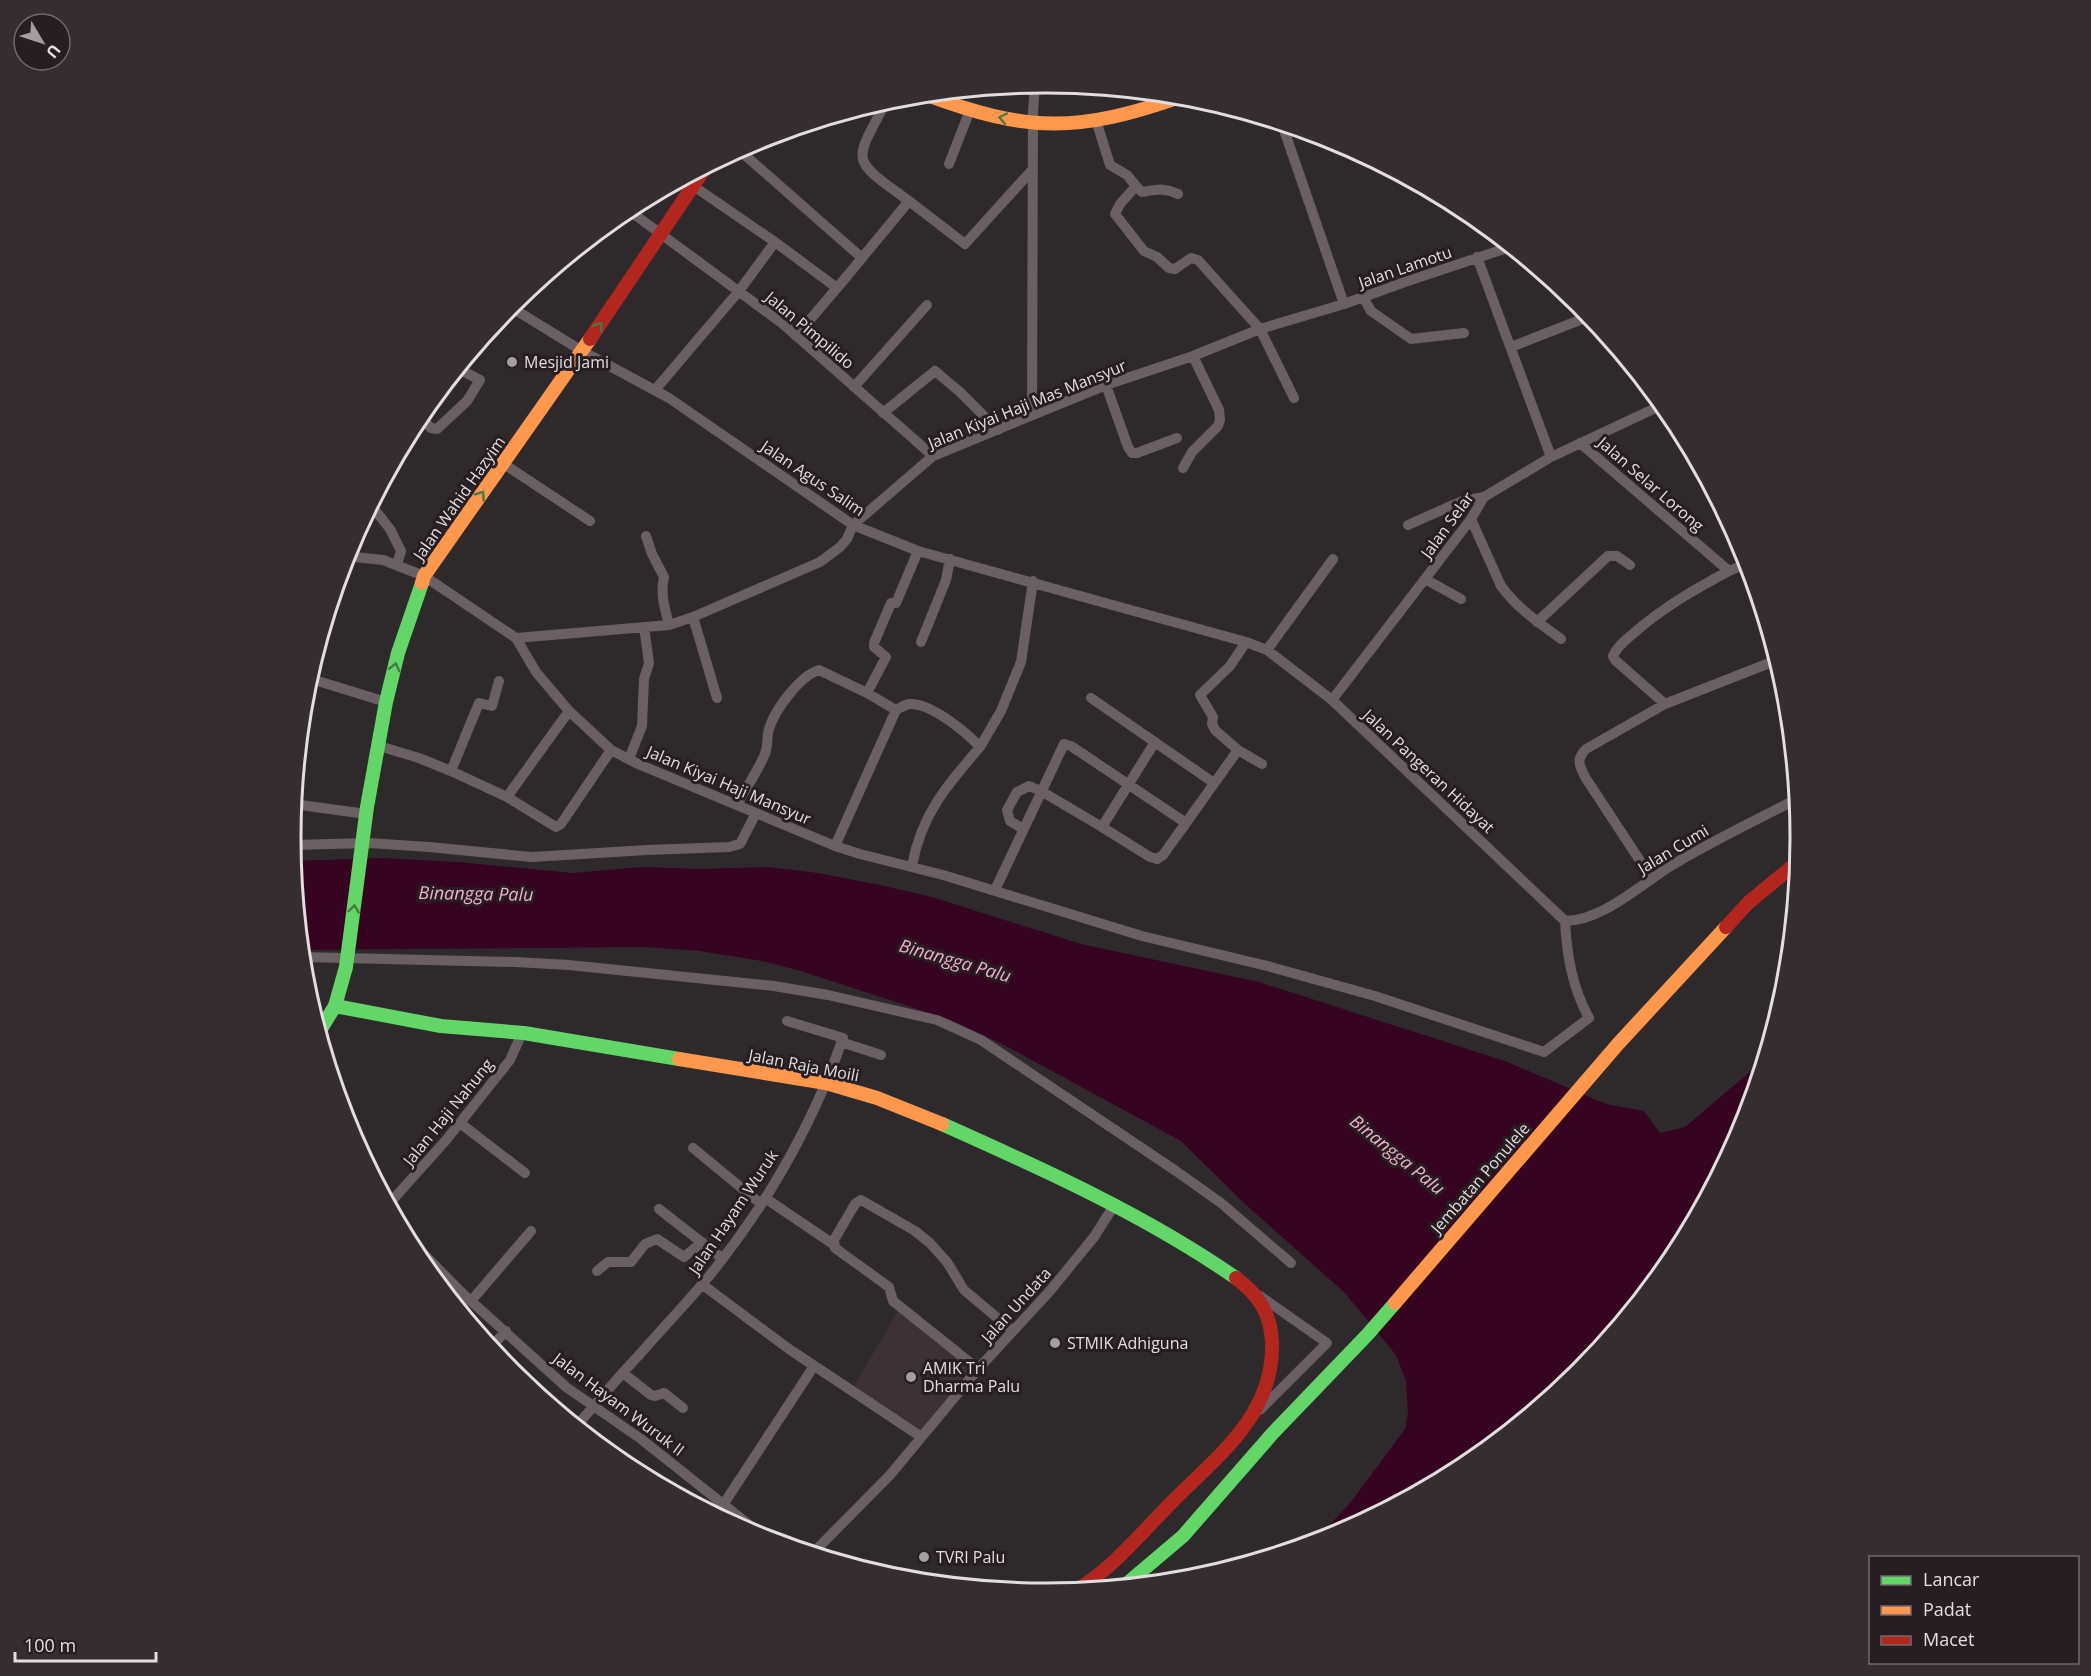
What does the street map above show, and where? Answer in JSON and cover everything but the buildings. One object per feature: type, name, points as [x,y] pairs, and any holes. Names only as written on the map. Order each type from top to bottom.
[{"type":"main road","points":[[966,97],[1033,118],[1091,112],[1142,99]]},
{"type":"main road","points":[[941,100],[970,110],[1073,124],[1150,108],[1165,103]]},
{"type":"main road","name":"Jalan Wahid Hazyim","points":[[324,1023],[335,1006],[346,967],[367,810],[386,702],[398,653],[424,576],[582,351],[662,234],[695,181]]},
{"type":"main road","name":"Jembatan Ponulele","points":[[1134,1578],[1183,1536],[1272,1434],[1368,1334],[1618,1044],[1749,902],[1789,869]]},
{"type":"main road","name":"Jalan Raja Moili","points":[[335,1006],[457,1028],[522,1032],[628,1048],[827,1084],[914,1111],[1115,1204],[1171,1234],[1257,1294]]},
{"type":"main road","points":[[1093,1581],[1126,1552],[1251,1419],[1267,1385],[1271,1360],[1268,1315],[1257,1294]]},
{"type":"street","points":[[1032,414],[1034,93]]},
{"type":"street","points":[[949,164],[970,110]]},
{"type":"street","points":[[881,111],[862,149],[862,163],[874,176],[965,244],[1033,169]]},
{"type":"street","points":[[1096,120],[1110,165],[1127,176],[1142,192],[1161,189],[1171,190],[1178,194]]},
{"type":"street","points":[[1285,133],[1344,304]]},
{"type":"street","points":[[746,156],[862,258]]},
{"type":"street","points":[[692,185],[837,288]]},
{"type":"street","points":[[1136,186],[1119,204],[1115,214],[1144,251],[1149,252],[1173,270],[1185,261],[1195,258],[1260,329],[1294,398]]},
{"type":"street","points":[[796,336],[909,201]]},
{"type":"street","name":"Jalan Pimpilido","points":[[637,216],[796,336],[933,456]]},
{"type":"street","points":[[655,390],[739,291],[774,242]]},
{"type":"street","name":"Jalan Lamotu","points":[[1344,304],[1502,249]]},
{"type":"street","points":[[1477,257],[1551,457]]},
{"type":"street","points":[[1363,297],[1371,312],[1411,339],[1464,333]]},
{"type":"street","name":"Jalan Kiyai Haji Mas Mansyur","points":[[516,638],[644,627],[670,624],[690,618],[820,562],[840,547],[853,525],[933,456],[1106,385],[1193,356],[1260,329],[1344,304]]},
{"type":"street","points":[[854,387],[927,305]]},
{"type":"street","name":"Jalan Agus Salim","points":[[518,312],[582,351],[655,390],[853,525],[918,551],[1033,581],[1267,650]]},
{"type":"street","points":[[1511,347],[1580,320]]},
{"type":"street","points":[[1183,468],[1192,452],[1218,426],[1220,420],[1219,410],[1193,356]]},
{"type":"street","points":[[883,413],[935,371],[998,430]]},
{"type":"street","points":[[427,423],[437,429],[470,397],[480,380],[464,372]]},
{"type":"street","points":[[1106,385],[1132,453],[1177,438]]},
{"type":"street","name":"Jalan Selar","points":[[1332,700],[1471,519],[1484,497],[1551,457],[1654,409]]},
{"type":"street","name":"Jalan Selar Lorong","points":[[1580,443],[1729,571]]},
{"type":"street","points":[[504,464],[590,521]]},
{"type":"street","points":[[1408,525],[1462,501],[1484,497]]},
{"type":"street","points":[[376,511],[390,529],[401,551],[397,564]]},
{"type":"street","points":[[1471,519],[1501,586],[1516,606],[1561,639]]},
{"type":"street","points":[[646,536],[664,578],[663,602],[670,624]]},
{"type":"street","points":[[867,693],[886,657],[874,647],[874,643],[891,603],[896,603],[918,551]]},
{"type":"street","points":[[1537,622],[1608,556],[1617,556],[1630,565]]},
{"type":"street","points":[[355,557],[383,560],[424,576],[516,638]]},
{"type":"street","points":[[921,642],[946,580],[951,559]]},
{"type":"street","points":[[1267,650],[1333,559]]},
{"type":"street","points":[[1665,704],[1615,660],[1614,652],[1665,608],[1739,567]]},
{"type":"street","points":[[1425,579],[1461,599]]},
{"type":"street","points":[[912,866],[924,822],[944,789],[980,747],[1000,711],[1021,663],[1033,581]]},
{"type":"street","points":[[690,618],[699,632],[717,698]]},
{"type":"street","points":[[629,759],[642,726],[644,679],[649,663],[644,627]]},
{"type":"street","name":"Jalan Kiyai Haji Mansyur","points":[[516,638],[536,672],[569,711],[611,750],[835,846],[995,890],[1142,936],[1271,967],[1375,996],[1544,1052],[1589,1018],[1571,977],[1566,951],[1565,921]]},
{"type":"street","points":[[1246,642],[1230,666],[1200,695],[1212,717],[1213,727],[1238,750],[1262,764]]},
{"type":"street","name":"Jalan Pangeran Hidayat","points":[[1267,650],[1332,700],[1565,921]]},
{"type":"street","points":[[1652,879],[1585,777],[1578,763],[1579,756],[1586,748],[1665,704],[1769,663]]},
{"type":"street","points":[[737,805],[765,755],[768,746],[766,738],[770,726],[790,694],[809,673],[819,670],[896,710]]},
{"type":"street","points":[[318,681],[386,702]]},
{"type":"street","points":[[451,771],[479,703],[492,706],[499,681]]},
{"type":"street","points":[[1091,698],[1214,783]]},
{"type":"street","points":[[835,846],[896,710],[906,704],[921,706],[958,726],[980,747]]},
{"type":"street","points":[[507,797],[569,711]]},
{"type":"street","points":[[1101,827],[1155,742]]},
{"type":"street","points":[[995,890],[1061,748],[1066,743],[1186,823]]},
{"type":"street","points":[[379,746],[451,771],[507,797],[556,827],[559,826],[611,750]]},
{"type":"street","points":[[1023,829],[1006,814],[1017,792],[1029,786],[1157,859],[1163,855],[1238,750]]},
{"type":"street","name":"Jalan Cumi","points":[[1565,921],[1588,918],[1694,853],[1789,803]]},
{"type":"street","points":[[301,805],[367,810]]},
{"type":"street","points":[[300,845],[369,843],[532,857],[737,846],[756,813]]},
{"type":"street","points":[[311,957],[515,962],[615,969],[774,986],[937,1020],[981,1040],[1176,1171],[1221,1203],[1291,1263]]},
{"type":"street","points":[[787,1021],[843,1038],[841,1042],[881,1055]]},
{"type":"street","name":"Jalan Haji Nahung","points":[[394,1199],[460,1123],[510,1060],[522,1032]]},
{"type":"street","name":"Jalan Hayam Wuruk","points":[[581,1420],[703,1285],[763,1201],[804,1132],[827,1084],[841,1042]]},
{"type":"street","points":[[460,1123],[525,1173]]},
{"type":"street","points":[[693,1148],[743,1192],[763,1201],[833,1244],[839,1253],[888,1287],[893,1301],[978,1369]]},
{"type":"street","points":[[833,1244],[855,1204],[861,1200],[870,1204],[915,1231],[930,1243],[947,1262],[964,1290],[1013,1331]]},
{"type":"street","name":"Jalan Undata","points":[[819,1547],[890,1475],[920,1436],[1063,1275],[1094,1237],[1115,1204]]},
{"type":"street","points":[[659,1209],[723,1259]]},
{"type":"street","points":[[471,1301],[531,1231]]},
{"type":"street","points":[[597,1271],[608,1262],[631,1262],[645,1244],[657,1239],[684,1257],[702,1242]]},
{"type":"street","name":"Jalan Hayam Wuruk II","points":[[435,1265],[471,1301],[566,1386],[641,1439],[736,1515]]},
{"type":"street","points":[[703,1285],[814,1366],[920,1436]]},
{"type":"street","points":[[1251,1419],[1327,1343],[1257,1294]]},
{"type":"street","points":[[496,1341],[506,1331]]},
{"type":"street","points":[[723,1505],[814,1366]]},
{"type":"street","points":[[623,1373],[651,1395],[664,1393],[683,1408]]},
{"type":"shaded area","name":"AMIK Tri Dharma Palu","points":[[899,1309],[972,1366],[921,1430],[853,1388]]},
{"type":"water","name":"Binangga Palu","points":[[381,858],[459,862],[573,873],[642,867],[702,869],[767,867],[818,873],[885,886],[932,897],[1081,944],[1259,982],[1505,1061],[1606,1104],[1644,1111],[1660,1133],[1685,1127],[1753,1069],[1734,1123],[1714,1168],[1691,1210],[1637,1292],[1606,1329],[1537,1398],[1499,1429],[1418,1483],[1328,1527],[1351,1502],[1405,1429],[1408,1414],[1406,1381],[1396,1355],[1345,1293],[1245,1204],[1181,1141],[1004,1045],[951,1020],[801,971],[762,961],[699,951],[643,947],[309,950],[301,861]]},
{"type":"traffic: fast","points":[[324,1023],[335,1006],[346,967],[367,807],[386,702],[398,653],[422,583]]},
{"type":"traffic: fast","points":[[335,1006],[441,1026],[524,1033],[679,1059]]},
{"type":"traffic: fast","points":[[942,1124],[1130,1213],[1236,1278]]},
{"type":"traffic: fast","points":[[1134,1578],[1183,1536],[1272,1434],[1395,1303]]},
{"type":"traffic: slow","points":[[941,100],[994,116],[1024,122],[1054,124],[1113,117],[1163,102]]},
{"type":"traffic: slow","points":[[422,583],[424,576],[590,339]]},
{"type":"traffic: slow","points":[[1395,1303],[1618,1044],[1726,927]]},
{"type":"traffic: slow","points":[[679,1059],[826,1083],[877,1098],[942,1124]]},
{"type":"traffic: jam","points":[[590,339],[697,180]]},
{"type":"traffic: jam","points":[[1726,927],[1749,902],[1789,869]]},
{"type":"traffic: jam","points":[[1090,1581],[1126,1550],[1224,1451],[1240,1433],[1264,1392],[1270,1369],[1272,1343],[1269,1323],[1257,1298],[1236,1278]]},
{"type":"place","name":"Mesjid Jami","points":[[512,362]]},
{"type":"place","name":"STMIK Adhiguna","points":[[1055,1343]]},
{"type":"place","name":"AMIK Tri Dharma Palu","points":[[911,1377]]},
{"type":"place","name":"TVRI Palu","points":[[924,1557]]}]
